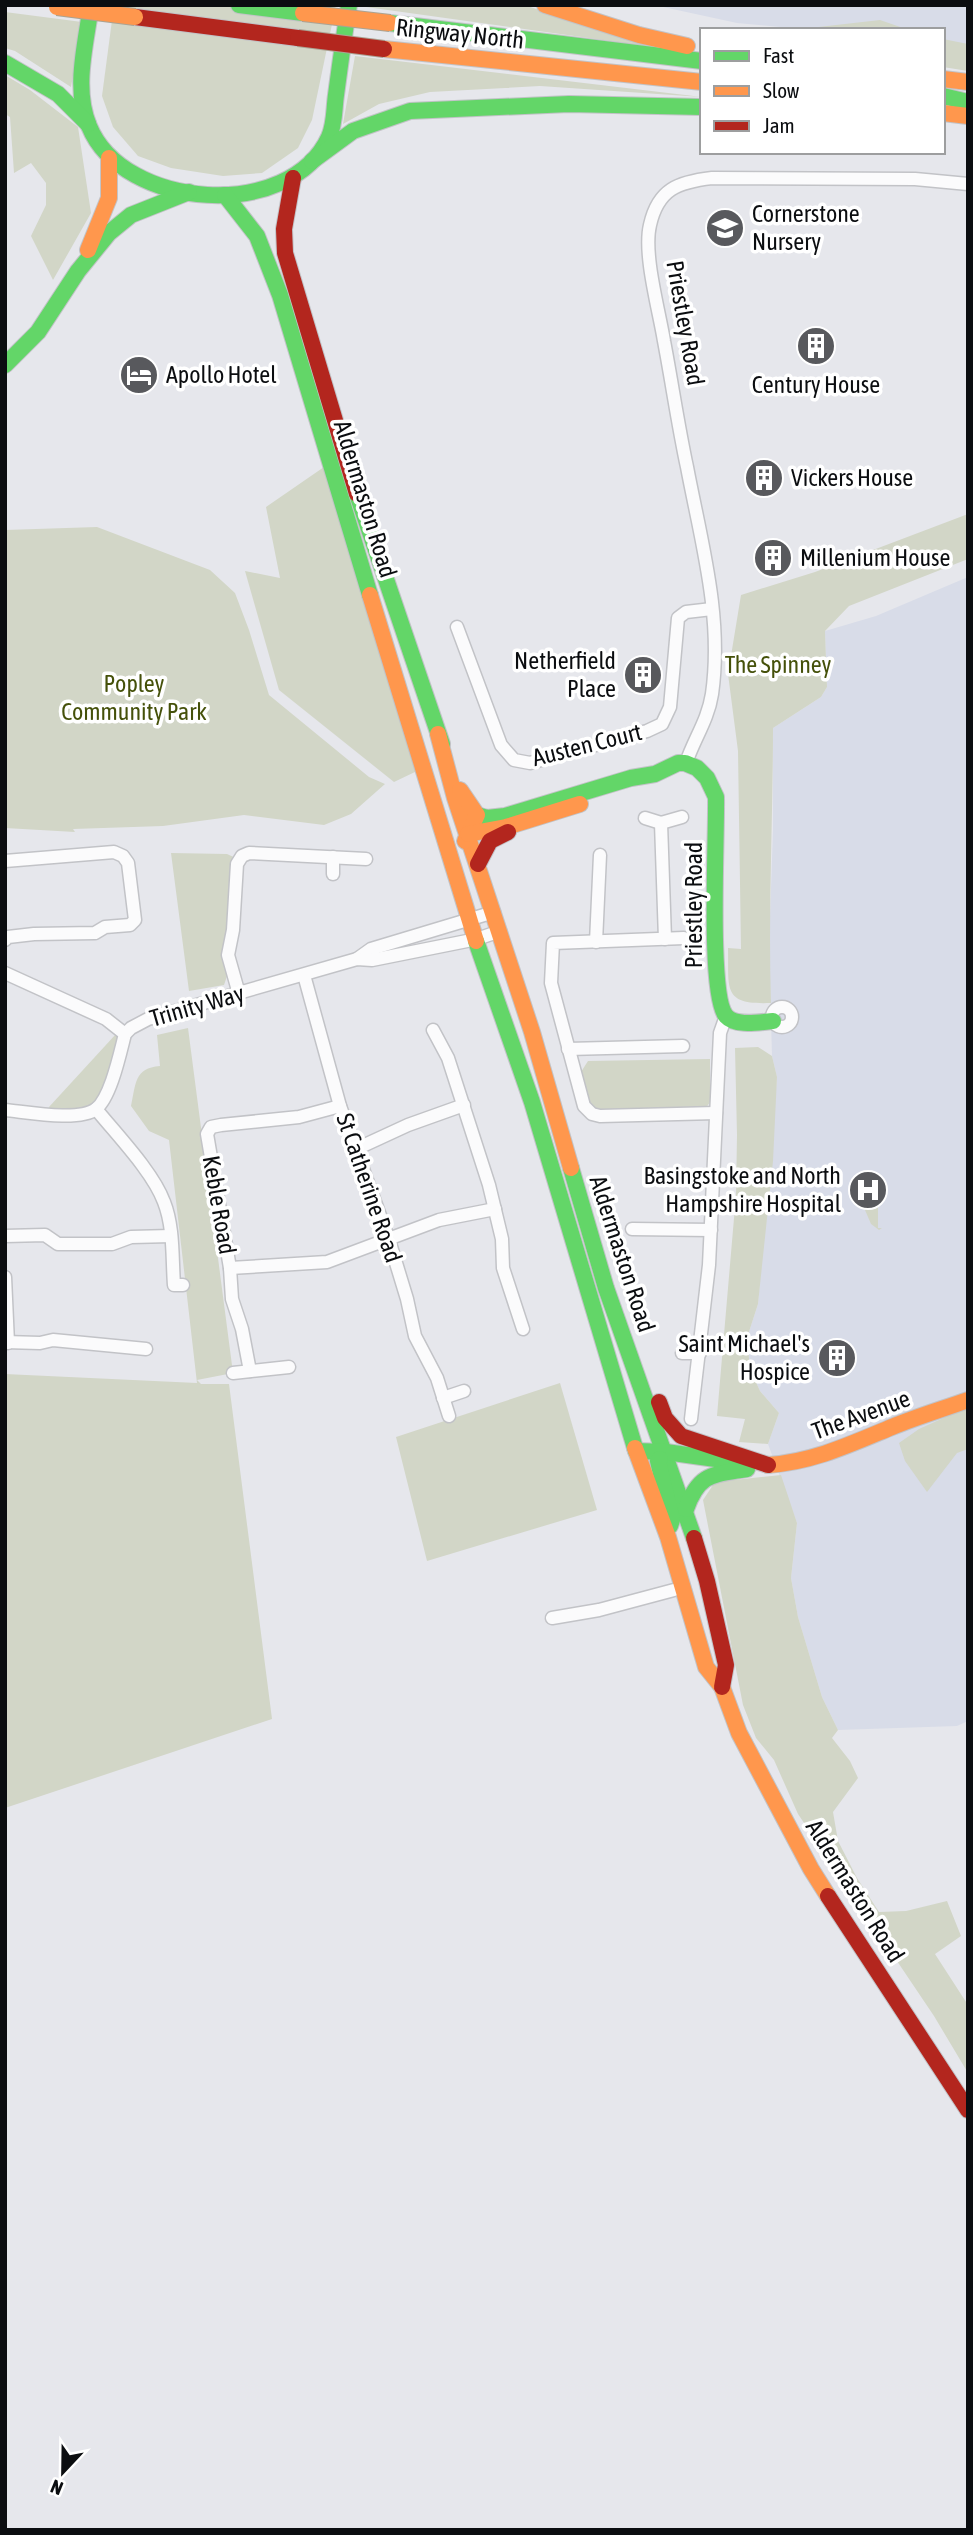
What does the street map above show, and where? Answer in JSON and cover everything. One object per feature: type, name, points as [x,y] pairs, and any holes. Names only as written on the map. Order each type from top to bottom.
[{"type":"main road","points":[[91,5],[80,99],[88,124],[96,141],[109,158],[141,179],[164,188],[225,195],[273,187],[293,178],[353,131],[410,111],[569,104],[700,107]]},
{"type":"main road","name":"Ringway North","points":[[239,5],[700,61]]},
{"type":"main road","points":[[312,161],[329,137],[349,5]]},
{"type":"main road","points":[[545,5],[639,35],[700,50]]},
{"type":"main road","name":"Ringway North","points":[[52,6],[384,49],[700,82]]},
{"type":"main road","points":[[5,63],[58,94],[88,124]]},
{"type":"main road","points":[[945,79],[968,82]]},
{"type":"main road","points":[[945,98],[966,107]]},
{"type":"main road","points":[[945,112],[966,107]]},
{"type":"main road","points":[[945,126],[968,128]]},
{"type":"main road","points":[[78,271],[109,198],[109,158]]},
{"type":"main road","name":"Aldermaston Road","points":[[293,178],[284,229],[285,253],[349,472],[438,734],[462,795],[478,815],[461,856],[469,919]]},
{"type":"main road","points":[[5,365],[38,332],[78,271],[109,233],[131,215],[189,192]]},
{"type":"main road","name":"Aldermaston Road","points":[[225,195],[257,236],[280,296],[469,919],[532,1102],[636,1451],[668,1537],[678,1589],[690,1607],[706,1667],[722,1687],[739,1733],[811,1869],[968,2110]]},
{"type":"main road","name":"Aldermaston Road","points":[[438,734],[455,798],[500,931],[606,1288],[687,1509],[726,1665],[722,1687]]},
{"type":"main road","points":[[441,826],[450,831],[468,834],[506,827],[637,786],[649,776],[677,763],[686,763]]},
{"type":"main road","name":"Priestley Road","points":[[686,763],[695,767],[706,778],[716,797],[716,977],[721,1009],[729,1017]]},
{"type":"main road","points":[[478,815],[489,819],[505,816],[631,778],[649,776]]},
{"type":"main road","points":[[478,864],[484,850],[495,837],[551,818],[558,811]]},
{"type":"main road","points":[[729,1017],[751,1013],[774,1016]]},
{"type":"main road","points":[[606,1288],[625,1316],[665,1418],[681,1436],[768,1465]]},
{"type":"main road","name":"The Avenue","points":[[768,1465],[793,1463],[833,1452],[968,1400]]},
{"type":"main road","points":[[668,1537],[672,1520],[658,1461],[681,1436]]},
{"type":"main road","points":[[636,1451],[666,1452],[768,1465]]},
{"type":"main road","points":[[687,1509],[698,1481],[706,1477],[768,1465]]},
{"type":"main road","points":[[678,1589],[707,1581]]},
{"type":"street","name":"Priestley Road","points":[[686,763],[701,731],[712,693],[712,609],[706,557],[652,274],[648,238],[649,226],[658,201],[676,186],[688,181],[712,178],[903,179],[968,184]]},
{"type":"street","name":"Austen Court","points":[[457,627],[501,744],[514,760],[530,763],[647,731],[662,724],[670,707],[678,618],[686,612],[712,609]]},
{"type":"street","points":[[645,818],[661,823],[681,817]]},
{"type":"street","points":[[661,823],[665,939]]},
{"type":"street","points":[[5,861],[114,852],[123,856],[128,863],[135,920],[131,925],[106,927],[95,933],[34,934],[8,937],[5,940]]},
{"type":"street","points":[[239,995],[228,955],[233,930],[237,864],[242,856],[249,853],[366,859]]},
{"type":"street","points":[[596,942],[600,855]]},
{"type":"street","points":[[333,874],[334,857]]},
{"type":"street","name":"Trinity Way","points":[[96,1109],[108,1091],[125,1034],[148,1019],[357,959],[371,949],[494,912]]},
{"type":"street","name":"Trinity Way","points":[[357,959],[372,960],[477,939],[500,931]]},
{"type":"street","points":[[684,938],[554,943],[551,983],[584,1106],[592,1114],[716,1113]]},
{"type":"street","points":[[5,973],[106,1019],[125,1034]]},
{"type":"street","name":"St Catherine Road","points":[[303,975],[340,1106],[389,1240],[415,1336],[437,1378],[449,1416]]},
{"type":"street","name":"Priestley Road","points":[[691,1419],[711,1230],[720,1033],[729,1017]]},
{"type":"street","points":[[433,1030],[448,1058],[464,1105],[495,1209],[502,1239],[503,1268],[523,1329]]},
{"type":"street","points":[[568,1049],[683,1046]]},
{"type":"street","points":[[356,1150],[408,1125],[464,1105]]},
{"type":"street","name":"Keble Road","points":[[250,1371],[242,1329],[232,1299],[230,1268],[207,1134],[211,1127],[299,1117],[340,1106]]},
{"type":"street","points":[[5,1110],[70,1115],[85,1114],[96,1109],[143,1168],[164,1200],[174,1284],[183,1285]]},
{"type":"street","points":[[230,1268],[327,1262],[439,1220],[495,1209]]},
{"type":"street","points":[[632,1229],[711,1230]]},
{"type":"street","points":[[5,1236],[45,1235],[58,1244],[112,1244],[131,1237],[170,1236]]},
{"type":"street","points":[[5,1277],[6,1343],[40,1343],[53,1340],[140,1349],[134,1364]]},
{"type":"street","points":[[682,1353],[700,1353]]},
{"type":"street","points":[[233,1373],[289,1367]]},
{"type":"street","points":[[443,1398],[464,1391]]},
{"type":"street","points":[[552,1618],[599,1610],[678,1589]]},
{"type":"shaded area","points":[[654,5],[968,5],[968,48],[945,44],[945,28],[790,28],[737,23]]},
{"type":"shaded area","name":"Basingstoke and North Hampshire Hospital","points":[[968,577],[968,1721],[957,1726],[838,1730],[822,1697],[798,1617],[791,1578],[797,1523],[768,1444],[779,1413],[760,1391],[750,1369],[747,1338],[758,1304],[777,1077],[772,1056],[769,946],[773,728],[821,697],[827,687],[825,631],[876,616]]},
{"type":"green space","points":[[114,5],[336,5],[312,120],[298,148],[262,173],[223,176],[171,168],[138,156],[113,127],[102,96]]},
{"type":"green space","points":[[524,5],[607,32],[675,50],[359,6]]},
{"type":"green space","points":[[5,12],[82,22],[71,87],[15,51],[5,48]]},
{"type":"green space","points":[[880,20],[903,28],[810,28]]},
{"type":"green space","points":[[945,39],[968,44],[968,71],[945,67]]},
{"type":"green space","points":[[355,56],[700,97],[540,86],[430,92],[379,104],[343,124]]},
{"type":"green space","points":[[5,75],[30,90],[78,127],[91,213],[53,280],[31,236],[46,205],[46,183],[31,163],[14,173],[10,117],[5,114]]},
{"type":"green space","points":[[324,467],[417,771],[394,782],[279,690],[245,571],[280,578],[266,507]]},
{"type":"green space","name":"The Spinney","points":[[968,514],[968,559],[849,606],[825,631],[827,687],[821,697],[773,728],[771,1003],[744,1001],[732,992],[728,974],[728,948],[741,949],[738,751],[728,674],[741,595],[815,572]]},
{"type":"green space","name":"Popley Community Park","points":[[97,527],[210,570],[235,593],[269,695],[369,777],[385,784],[351,814],[324,825],[244,815],[163,826],[73,829],[75,832],[5,828],[5,530]]},
{"type":"green space","points":[[171,853],[227,854],[238,859],[230,974],[224,985],[189,991]]},
{"type":"green space","points":[[188,1028],[233,1373],[197,1380],[201,1384],[229,1384],[272,1719],[5,1808],[5,1374],[197,1383],[169,1140],[149,1131],[131,1106],[138,1078],[145,1070],[160,1066],[157,1035]]},
{"type":"green space","points":[[116,1034],[119,1042],[99,1102],[83,1110],[50,1110],[49,1107]]},
{"type":"green space","points":[[758,1047],[772,1056],[777,1077],[773,1161],[758,1304],[747,1338],[750,1369],[760,1391],[779,1413],[768,1444],[739,1442],[745,1419],[717,1416],[736,1195],[735,1048]]},
{"type":"green space","points":[[710,1059],[710,1102],[706,1108],[598,1111],[591,1106],[581,1072],[588,1061]]},
{"type":"green space","points":[[868,1203],[878,1207],[878,1228],[882,1228],[879,1230],[871,1224],[865,1210]]},
{"type":"green space","points":[[560,1383],[597,1510],[427,1561],[396,1437]]},
{"type":"green space","points":[[968,1407],[968,1449],[957,1453],[927,1492],[905,1461],[899,1443],[919,1429]]},
{"type":"green space","points":[[781,1475],[797,1523],[791,1578],[798,1617],[822,1697],[838,1730],[832,1738],[850,1761],[858,1778],[833,1812],[838,1841],[879,1912],[906,1911],[947,1901],[961,1936],[935,1954],[968,2005],[968,2073],[934,2016],[798,1814],[774,1760],[756,1738],[743,1705],[703,1500],[715,1482]]},
{"type":"traffic: fast","points":[[91,5],[81,81],[84,111],[89,126],[107,154],[135,175],[170,189],[207,195],[245,193],[280,183],[309,164],[329,137],[332,127],[349,5]]},
{"type":"traffic: fast","points":[[239,5],[303,13]]},
{"type":"traffic: fast","points":[[390,23],[700,61]]},
{"type":"traffic: fast","points":[[5,63],[58,94],[88,124]]},
{"type":"traffic: fast","points":[[945,96],[968,102]]},
{"type":"traffic: fast","points":[[312,161],[353,131],[410,111],[569,104],[700,107]]},
{"type":"traffic: fast","points":[[5,365],[38,332],[78,271],[109,233],[131,215],[189,192]]},
{"type":"traffic: fast","points":[[225,195],[257,236],[280,295],[370,595]]},
{"type":"traffic: fast","points":[[357,494],[442,744]]},
{"type":"traffic: fast","points":[[477,815],[487,818],[505,816],[631,778],[655,774],[678,763],[697,768],[707,778],[716,797],[715,947],[720,1002],[726,1016],[736,1022],[773,1021]]},
{"type":"traffic: fast","points":[[476,941],[532,1102],[635,1448]]},
{"type":"traffic: fast","points":[[571,1168],[606,1288],[694,1538]]},
{"type":"traffic: fast","points":[[636,1451],[666,1452],[737,1462]]},
{"type":"traffic: fast","points":[[660,1459],[658,1461],[672,1520],[670,1526]]},
{"type":"traffic: fast","points":[[686,1509],[696,1488],[708,1478],[747,1469]]},
{"type":"traffic: slow","points":[[545,5],[639,35],[687,46]]},
{"type":"traffic: slow","points":[[57,7],[135,17]]},
{"type":"traffic: slow","points":[[303,13],[390,23]]},
{"type":"traffic: slow","points":[[384,49],[700,82]]},
{"type":"traffic: slow","points":[[945,79],[968,82]]},
{"type":"traffic: slow","points":[[945,113],[968,116]]},
{"type":"traffic: slow","points":[[88,250],[109,198],[109,158]]},
{"type":"traffic: slow","points":[[370,595],[476,941]]},
{"type":"traffic: slow","points":[[438,734],[455,798],[532,1032],[571,1168]]},
{"type":"traffic: slow","points":[[460,790],[477,815],[465,841]]},
{"type":"traffic: slow","points":[[468,834],[506,827],[580,804]]},
{"type":"traffic: slow","points":[[768,1465],[801,1460],[832,1451],[968,1400]]},
{"type":"traffic: slow","points":[[635,1448],[668,1537],[706,1667],[722,1687],[739,1733],[828,1896]]},
{"type":"traffic: jam","points":[[135,17],[298,38]]},
{"type":"traffic: jam","points":[[298,38],[384,49]]},
{"type":"traffic: jam","points":[[293,178],[284,229],[285,253],[357,494]]},
{"type":"traffic: jam","points":[[478,864],[490,841],[508,832]]},
{"type":"traffic: jam","points":[[659,1402],[665,1418],[681,1436],[768,1465]]},
{"type":"traffic: jam","points":[[694,1538],[726,1665],[722,1687]]},
{"type":"traffic: jam","points":[[828,1896],[968,2110]]},
{"type":"place","name":"Cornerstone Nursery","points":[[725,228]]},
{"type":"place","name":"Century House","points":[[816,346]]},
{"type":"place","name":"Apollo Hotel","points":[[139,375]]},
{"type":"place","name":"Vickers House","points":[[764,478]]},
{"type":"place","name":"Millenium House","points":[[773,558]]},
{"type":"place","name":"Netherfield Place","points":[[643,675]]},
{"type":"place","name":"Basingstoke and North Hampshire Hospital","points":[[868,1190]]},
{"type":"place","name":"Saint Michael's Hospice","points":[[837,1358]]}]
